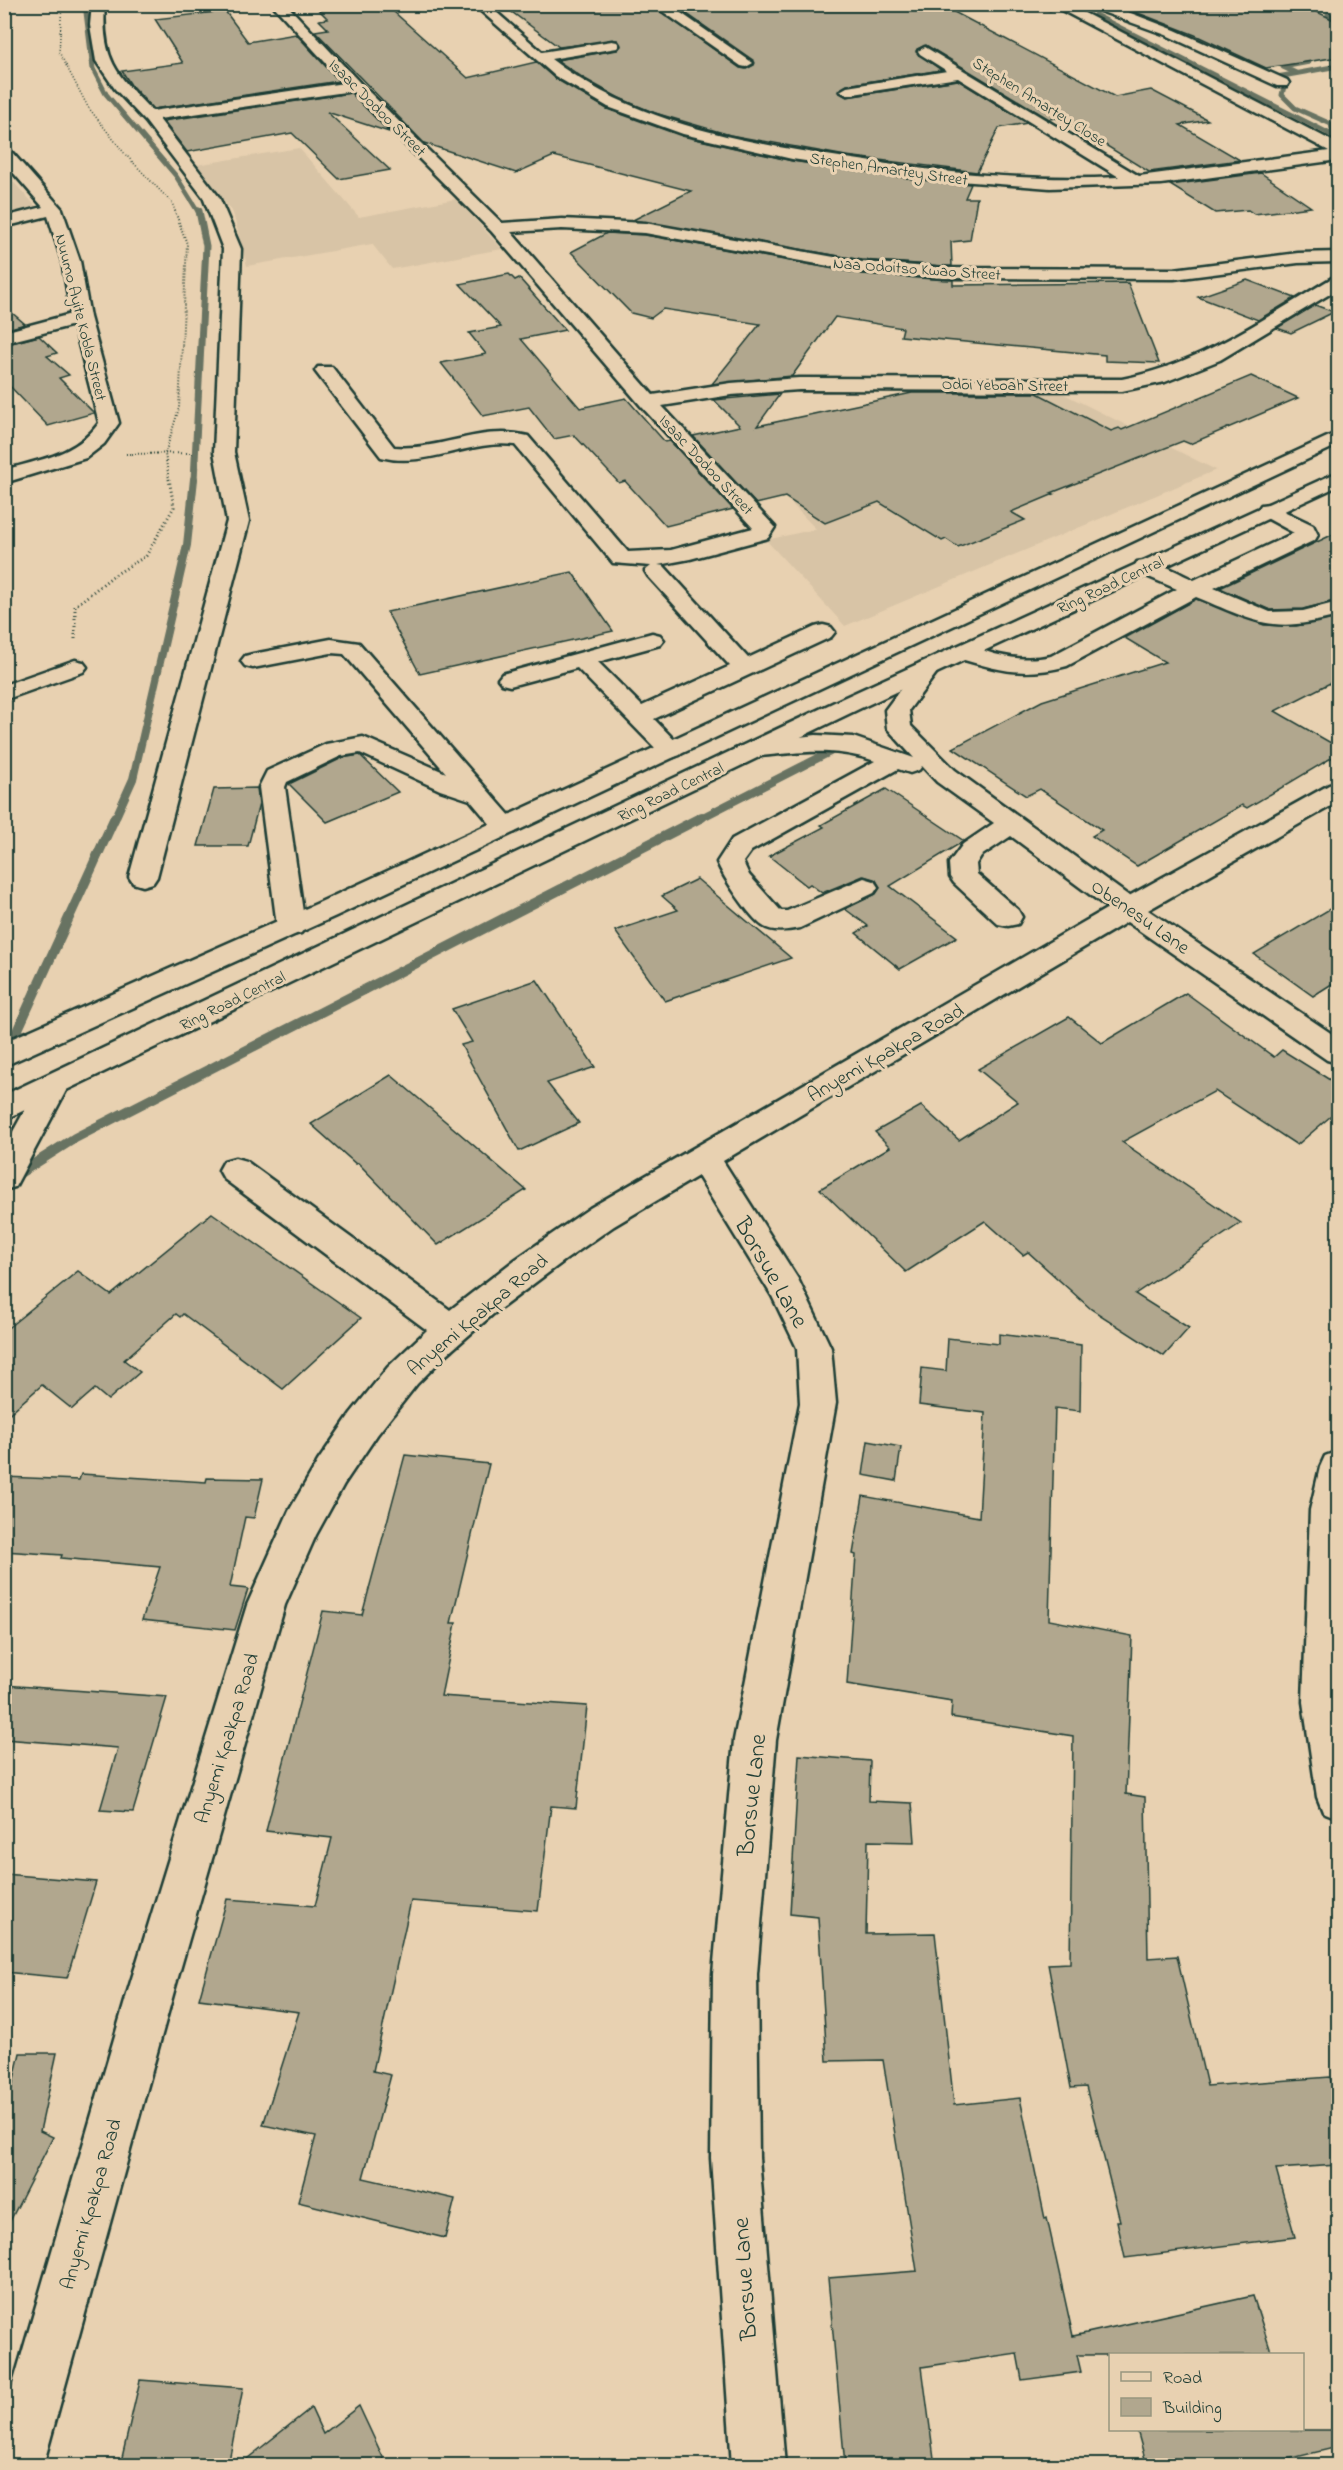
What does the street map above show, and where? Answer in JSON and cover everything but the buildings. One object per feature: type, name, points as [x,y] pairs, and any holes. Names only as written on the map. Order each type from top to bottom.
[{"type":"street","points":[[99,4],[98,25],[103,61],[120,86],[149,116],[211,197],[232,249],[224,452],[238,521],[143,877]]},
{"type":"street","name":"Isaac Dodoo Street","points":[[278,4],[355,86],[498,228],[648,402],[765,527],[760,532],[655,560],[636,561],[621,558],[521,440],[505,436],[484,437],[415,454],[388,453],[325,371]]},
{"type":"street","name":"Stephen Amartey Street","points":[[479,4],[540,57],[587,91],[625,110],[670,126],[730,142],[843,163],[943,177],[1006,182],[1136,181],[1338,152]]},
{"type":"street","points":[[658,4],[746,63]]},
{"type":"street","points":[[1056,4],[1338,152]]},
{"type":"street","points":[[1070,12],[1116,4]]},
{"type":"street","points":[[1102,7],[1145,21],[1198,43],[1282,83]]},
{"type":"street","points":[[540,57],[612,45]]},
{"type":"street","name":"Stephen Amartey Close","points":[[925,51],[1136,181]]},
{"type":"street","points":[[847,91],[960,73]]},
{"type":"street","points":[[149,116],[355,86]]},
{"type":"street","name":"Nuumo Ayite Kobla Street","points":[[4,152],[54,209],[71,261],[81,317],[109,423],[97,440],[79,454]]},
{"type":"street","points":[[4,222],[54,209]]},
{"type":"street","name":"Naa Odoitso Kwao Street","points":[[498,228],[562,224],[645,228],[862,267],[944,273],[1174,274],[1298,258],[1338,257]]},
{"type":"street","name":"Odoi Yeboah Street","points":[[648,402],[731,389],[799,384],[977,382],[1122,385],[1158,378],[1213,356],[1338,282]]},
{"type":"street","points":[[4,338],[81,317]]},
{"type":"street","name":"Ring Road Central","points":[[4,1055],[291,926],[1338,438]]},
{"type":"street","points":[[4,477],[79,454]]},
{"type":"street","name":"Ring Road Central","points":[[14,1104],[928,668],[1338,477]]},
{"type":"street","points":[[962,652],[1014,667],[1039,667],[1059,660],[1195,588],[1307,534],[1305,530],[1269,510]]},
{"type":"street","points":[[1145,567],[1266,618],[1285,621],[1338,609]]},
{"type":"street","points":[[656,570],[745,668]]},
{"type":"street","points":[[639,717],[823,632]]},
{"type":"street","points":[[510,679],[652,640]]},
{"type":"street","points":[[254,662],[331,646],[351,648],[506,826]]},
{"type":"street","points":[[582,660],[671,750]]},
{"type":"street","points":[[4,693],[75,667]]},
{"type":"street","name":"Obenesu Lane","points":[[928,668],[897,710],[899,728],[946,776],[1128,909],[1338,1052]]},
{"type":"street","name":"Obenesu Lane","points":[[760,748],[816,742],[853,745],[946,776]]},
{"type":"street","points":[[291,926],[272,787],[276,777],[335,749],[363,745],[476,794]]},
{"type":"street","points":[[864,887],[790,921],[773,920],[737,878],[730,862],[741,845],[896,760]]},
{"type":"street","name":"Anyemi Kpakpa Road","points":[[16,2466],[151,1991],[266,1605],[290,1545],[351,1438],[410,1366],[527,1268],[583,1230],[1128,909],[1338,791]]},
{"type":"street","points":[[1008,917],[964,877],[962,863],[972,850],[1011,824]]},
{"type":"street","points":[[4,1178],[54,1085]]},
{"type":"street","name":"Borsue Lane","points":[[704,1158],[786,1288],[814,1348],[818,1403],[755,1740],[735,1974],[735,2158],[759,2466]]},
{"type":"street","points":[[235,1170],[452,1330]]},
{"type":"street","points":[[1338,1467],[1329,1510],[1323,1702],[1338,1797]]},
{"type":"path","points":[[62,4],[59,52],[88,107],[125,154],[172,203],[187,244],[179,408],[165,454],[174,507],[146,556],[113,576],[75,606],[75,667]]},
{"type":"path","points":[[79,454],[178,454]]},
{"type":"shaded area","points":[[299,148],[359,217],[456,199],[502,249],[392,269],[372,244],[247,266],[233,213],[196,165]]},
{"type":"shaded area","points":[[5,173],[43,214],[4,224]]},
{"type":"shaded area","points":[[896,386],[1041,388],[1064,394],[1216,470],[845,626],[766,540],[816,529],[755,466],[943,424]]},
{"type":"waterway","points":[[85,4],[93,69],[106,94],[176,176],[199,213]]},
{"type":"waterway","points":[[1041,4],[1050,9]]},
{"type":"waterway","points":[[1306,4],[1318,10]]},
{"type":"waterway","points":[[1328,14],[1338,19]]},
{"type":"waterway","points":[[1095,15],[1330,134]]},
{"type":"waterway","points":[[1164,21],[1256,67]]},
{"type":"waterway","points":[[1295,55],[1309,62],[1283,67],[1296,73]]},
{"type":"waterway","points":[[1277,77],[1338,66]]},
{"type":"waterway","points":[[1274,76],[1285,82],[1282,95],[1295,108],[1331,124],[1333,133],[1330,134]]},
{"type":"waterway","points":[[1330,134],[1338,138]]},
{"type":"waterway","points":[[194,480],[206,246],[199,211]]},
{"type":"waterway","points":[[115,819],[133,779],[187,545],[194,479]]},
{"type":"waterway","points":[[699,819],[830,752]]},
{"type":"waterway","points":[[8,1051],[115,817]]},
{"type":"waterway","points":[[12,1178],[75,1138],[702,817]]}]
